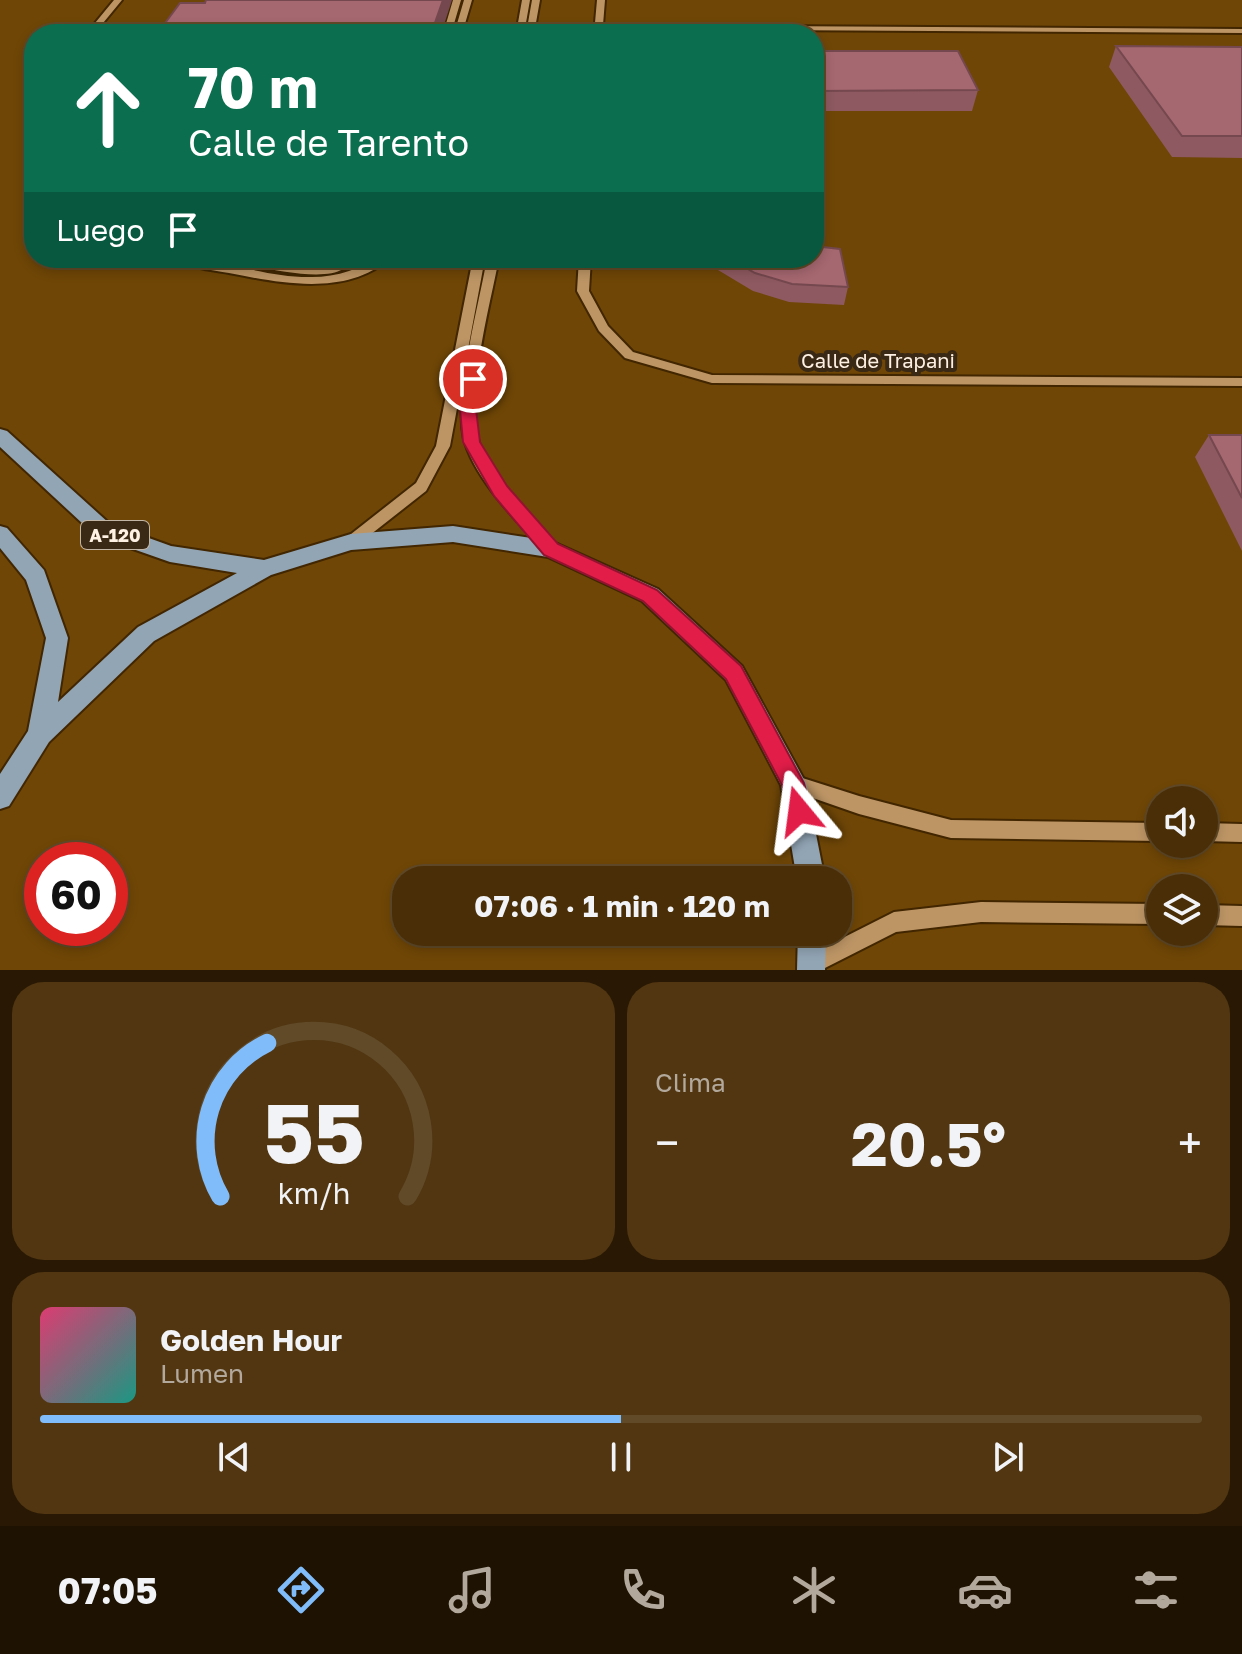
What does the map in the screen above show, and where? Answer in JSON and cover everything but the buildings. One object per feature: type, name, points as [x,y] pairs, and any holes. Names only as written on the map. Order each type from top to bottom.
[{"type":"main road","name":"A-120","points":[[0,436],[103,530],[170,554],[264,569]]},
{"type":"main road","name":"A-120","points":[[0,534],[36,576],[57,638],[40,734]]},
{"type":"main road","name":"A-120","points":[[0,797],[40,734],[146,634],[264,569],[351,542],[453,534],[551,549],[650,595],[734,673],[793,783],[808,866]]},
{"type":"main road","points":[[812,946],[812,967]]},
{"type":"street","points":[[98,24],[118,0]]},
{"type":"street","points":[[110,24],[130,0]]},
{"type":"street","points":[[450,24],[457,0]]},
{"type":"street","points":[[461,24],[468,0]]},
{"type":"street","points":[[522,24],[526,0]]},
{"type":"street","points":[[532,24],[536,0]]},
{"type":"street","points":[[599,24],[601,0]]},
{"type":"street","points":[[824,30],[1242,31]]},
{"type":"street","points":[[227,268],[292,282],[337,279],[370,268]]},
{"type":"street","points":[[285,268],[301,271],[339,268]]},
{"type":"street","points":[[351,542],[421,487],[443,446],[477,268]]},
{"type":"street","points":[[491,268],[468,409],[472,442],[500,491],[551,549]]},
{"type":"street","name":"Calle de Trapani","points":[[584,268],[583,291],[603,328],[629,355],[712,379],[1242,382]]},
{"type":"street","points":[[793,783],[859,805],[951,829],[1146,832]]},
{"type":"street","points":[[1218,832],[1242,833]]},
{"type":"street","points":[[812,967],[894,922],[981,912],[1146,914]]},
{"type":"street","points":[[1218,915],[1242,916]]},
{"type":"shaded area","points":[[0,0],[1242,0],[1242,970],[0,970]]},
{"type":"route","points":[[473,379],[468,409],[472,442],[500,491],[551,549],[650,595],[734,673],[793,783],[799,811]]}]
